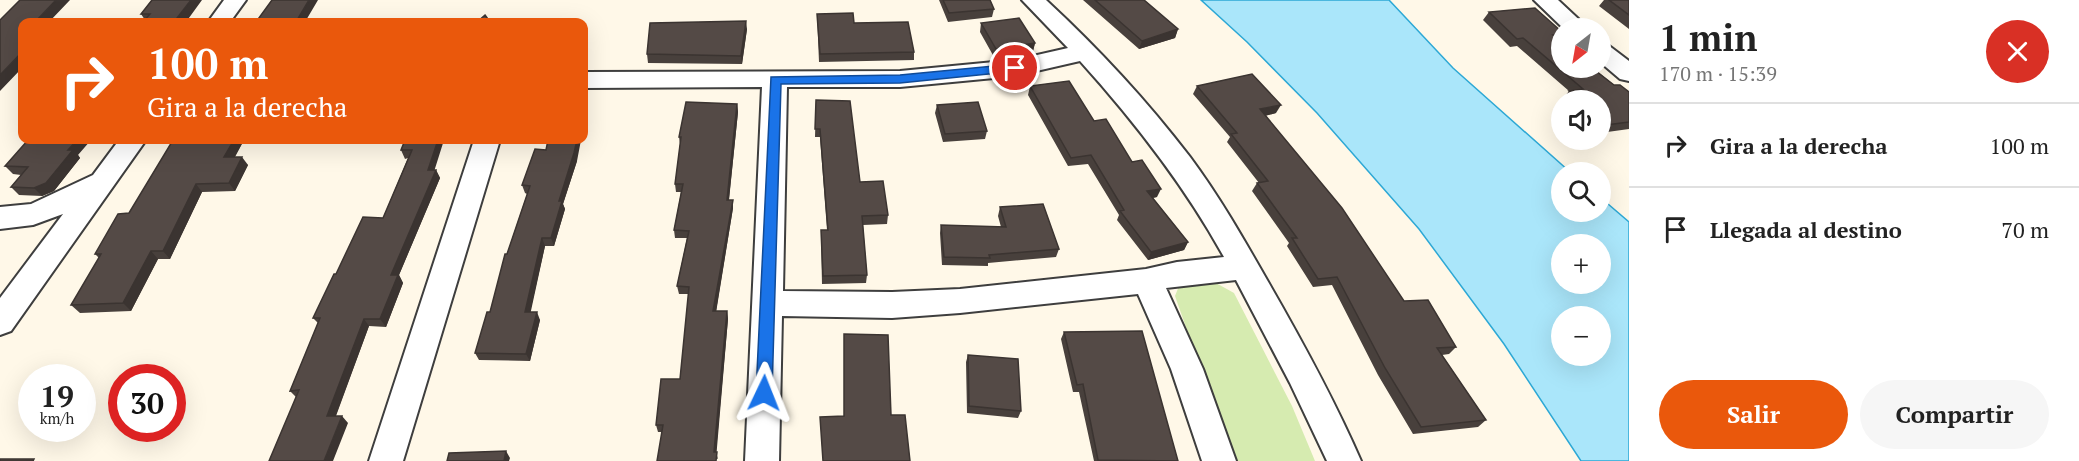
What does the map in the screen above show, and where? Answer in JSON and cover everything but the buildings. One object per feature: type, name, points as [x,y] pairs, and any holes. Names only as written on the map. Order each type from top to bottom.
[{"type":"street","points":[[222,18],[235,0]]},
{"type":"street","points":[[1033,0],[1084,52],[1169,149],[1206,202],[1319,406],[1344,461]]},
{"type":"street","points":[[1545,0],[1565,18]]},
{"type":"street","points":[[588,80],[900,79],[1015,68],[1084,52]]},
{"type":"street","points":[[1611,59],[1629,73]]},
{"type":"street","points":[[762,461],[775,80]]},
{"type":"street","points":[[0,322],[11,295],[61,237],[130,144]]},
{"type":"street","points":[[386,461],[486,144]]},
{"type":"street","points":[[33,214],[75,196],[104,179]]},
{"type":"street","points":[[0,218],[33,214],[55,216],[62,222],[61,237]]},
{"type":"street","points":[[767,303],[892,305],[960,301],[1146,281],[1177,274],[1244,267]]},
{"type":"street","points":[[1146,281],[1165,313],[1182,354],[1219,461]]},
{"type":"green space","points":[[1216,283],[1234,293],[1292,406],[1315,461],[1233,461],[1175,296],[1179,286],[1185,284]]},
{"type":"water","points":[[1201,0],[1389,0],[1453,68],[1559,162],[1551,162],[1551,222],[1611,222],[1611,207],[1629,222],[1629,461],[1581,461],[1504,344],[1419,229],[1317,113],[1247,42]]},
{"type":"route","points":[[764,393],[775,80],[900,79],[1015,68]]}]
